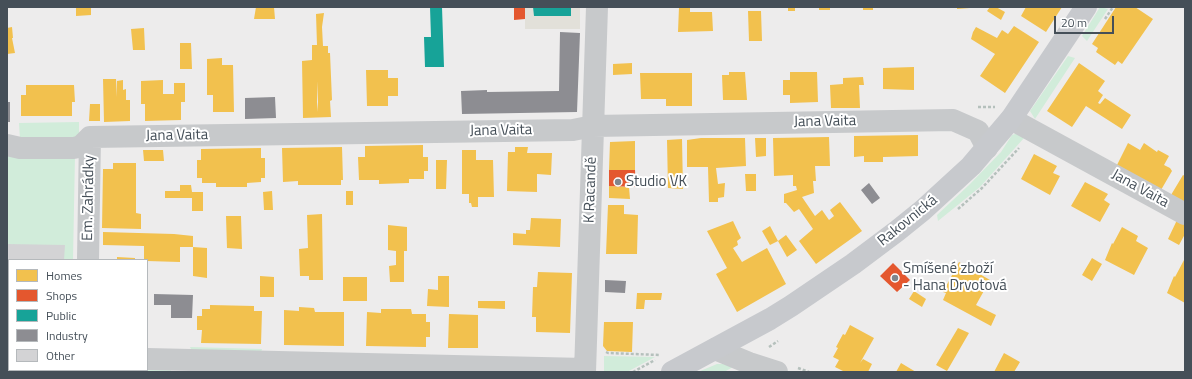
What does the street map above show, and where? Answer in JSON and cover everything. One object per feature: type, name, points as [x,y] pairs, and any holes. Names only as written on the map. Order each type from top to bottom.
[{"type":"main road","name":"Rakovnická","points":[[667,360],[715,349],[791,306],[818,289],[910,221],[971,166],[987,148],[1005,113],[1086,7]]},
{"type":"street","name":"K Racandě","points":[[585,370],[597,7]]},
{"type":"street","name":"Jana Vaita","points":[[1005,113],[1185,214]]},
{"type":"street","name":"Jana Vaita","points":[[90,136],[573,130],[593,126],[953,120],[978,131],[987,148]]},
{"type":"street","points":[[7,145],[20,148],[74,148],[81,146],[90,136]]},
{"type":"street","name":"Em. Zahrádky","points":[[88,259],[90,136]]},
{"type":"street","points":[[715,349],[749,363],[777,372]]},
{"type":"street","points":[[148,359],[585,370]]},
{"type":"path","points":[[976,107],[1005,113]]},
{"type":"path","points":[[602,351],[667,360]]},
{"type":"path","points":[[633,372],[667,360]]},
{"type":"shaded area","points":[[525,7],[580,7],[580,29],[525,29]]},
{"type":"green space","points":[[1100,7],[1108,9],[1087,41],[1082,36]]},
{"type":"green space","points":[[1068,56],[1075,58],[1035,119],[1030,111]]},
{"type":"green space","points":[[79,122],[79,137],[77,139],[20,139],[19,123]]},
{"type":"green space","points":[[1018,133],[1024,138],[980,187],[938,221],[937,215],[1001,152],[1012,135]]},
{"type":"green space","points":[[7,154],[75,155],[73,259],[8,259],[7,348]]},
{"type":"green space","points":[[190,347],[262,349],[261,353],[192,351]]},
{"type":"green space","points":[[604,356],[655,357],[627,372],[604,372]]},
{"type":"green space","points":[[717,364],[735,366],[724,372],[698,372]]},
{"type":"green space","points":[[171,370],[171,372],[134,371]]},
{"type":"building: Homes","points":[[76,7],[91,7],[91,15],[76,16]]},
{"type":"building: Homes","points":[[256,7],[274,7],[275,19],[254,19]]},
{"type":"building: Homes","points":[[679,7],[690,7],[690,12],[712,12],[713,31],[678,32]]},
{"type":"building: Homes","points":[[788,7],[795,7],[795,11],[788,11]]},
{"type":"building: Homes","points":[[819,7],[830,7],[830,10],[819,10]]},
{"type":"building: Homes","points":[[863,7],[873,7],[873,10],[863,10]]},
{"type":"building: Homes","points":[[957,7],[970,7],[970,8],[957,9]]},
{"type":"building: Homes","points":[[990,7],[996,7],[1005,12],[1001,20],[987,11]]},
{"type":"building: Homes","points":[[1026,7],[1062,7],[1046,32],[1021,16]]},
{"type":"building: Homes","points":[[1116,7],[1135,7],[1153,19],[1122,64],[1118,61],[1115,65],[1096,52],[1098,48],[1092,44]]},
{"type":"building: Homes","points":[[748,11],[761,11],[762,41],[749,41]]},
{"type":"building: Homes","points":[[324,13],[322,27],[323,46],[328,46],[328,53],[330,53],[332,100],[330,101],[331,117],[303,118],[302,61],[312,60],[312,45],[317,45],[316,14]],"holes":[[[317,81],[318,102],[317,112]]]},
{"type":"building: Homes","points":[[1014,26],[1039,42],[1005,93],[980,76],[995,54],[971,39],[976,27],[997,38],[1002,30],[1008,34]]},
{"type":"building: Homes","points":[[12,27],[12,38],[15,53],[7,54],[7,28]]},
{"type":"building: Homes","points":[[144,28],[145,50],[133,50],[131,29]]},
{"type":"building: Homes","points":[[180,43],[191,43],[192,69],[180,69]]},
{"type":"building: Homes","points":[[222,58],[222,65],[233,65],[234,112],[213,112],[213,95],[207,95],[207,59]]},
{"type":"building: Homes","points":[[632,63],[632,74],[613,75],[613,64]]},
{"type":"building: Homes","points":[[1079,63],[1105,81],[1098,91],[1103,95],[1098,103],[1100,104],[1105,98],[1131,115],[1122,129],[1086,106],[1072,127],[1047,111]]},
{"type":"building: Homes","points":[[914,67],[914,90],[883,89],[883,68]]},
{"type":"building: Homes","points":[[366,70],[388,70],[388,78],[398,78],[398,96],[388,96],[388,106],[367,106]]},
{"type":"building: Homes","points":[[729,72],[745,72],[747,100],[723,100],[722,75],[729,75]]},
{"type":"building: Homes","points":[[790,72],[817,72],[818,102],[790,103],[790,95],[783,95],[783,80],[790,80]]},
{"type":"building: Homes","points":[[640,73],[692,73],[692,106],[666,106],[666,99],[641,99]]},
{"type":"building: Homes","points":[[863,77],[864,85],[859,85],[860,108],[831,108],[830,85],[843,84],[843,78]]},
{"type":"building: Homes","points":[[103,79],[116,79],[117,97],[117,81],[123,80],[123,90],[126,89],[126,100],[130,100],[130,121],[104,122]]},
{"type":"building: Homes","points":[[163,80],[163,94],[174,94],[174,83],[185,83],[185,102],[181,102],[181,120],[145,121],[145,104],[141,104],[141,81]]},
{"type":"building: Homes","points":[[26,85],[74,85],[75,102],[72,102],[72,116],[21,116],[21,95],[26,95]]},
{"type":"building: Homes","points":[[90,104],[100,104],[100,121],[89,121]]},
{"type":"building: Homes","points":[[918,135],[918,156],[883,157],[883,162],[864,162],[864,156],[854,157],[854,136]]},
{"type":"building: Homes","points":[[829,137],[830,166],[815,166],[816,181],[813,181],[814,193],[802,197],[815,216],[822,210],[829,220],[834,216],[830,210],[840,202],[862,231],[816,264],[799,241],[813,229],[799,209],[794,212],[786,203],[784,203],[784,194],[797,190],[796,186],[793,186],[793,175],[774,176],[773,138]]},
{"type":"building: Homes","points":[[701,138],[745,138],[746,166],[716,168],[718,184],[725,183],[724,197],[718,198],[718,202],[709,202],[708,167],[687,167],[687,140]]},
{"type":"building: Homes","points":[[755,138],[766,138],[766,156],[756,157]]},
{"type":"building: Homes","points":[[682,139],[683,189],[668,188],[667,140]]},
{"type":"building: Homes","points":[[635,141],[635,170],[609,170],[610,142]]},
{"type":"building: Homes","points":[[1128,143],[1140,150],[1144,143],[1157,152],[1158,150],[1169,156],[1164,165],[1172,171],[1161,190],[1117,165]]},
{"type":"building: Homes","points":[[423,145],[423,157],[428,157],[428,171],[424,171],[424,179],[409,179],[409,183],[379,184],[379,180],[359,180],[358,157],[365,157],[365,146]]},
{"type":"building: Homes","points":[[342,147],[343,180],[341,180],[341,185],[298,185],[298,181],[283,182],[282,148]]},
{"type":"building: Homes","points":[[515,147],[528,147],[527,153],[552,153],[551,175],[537,174],[537,192],[507,191],[508,152],[515,152]]},
{"type":"building: Homes","points":[[261,148],[261,158],[265,158],[265,178],[261,178],[261,182],[247,183],[247,187],[216,187],[216,183],[202,183],[202,178],[197,178],[197,160],[201,160],[201,149]]},
{"type":"building: Homes","points":[[143,150],[163,150],[164,161],[144,161]]},
{"type":"building: Homes","points":[[462,150],[476,150],[476,160],[493,160],[494,197],[478,197],[478,207],[472,207],[471,203],[469,203],[469,194],[462,194]]},
{"type":"building: Homes","points":[[1034,154],[1057,166],[1053,173],[1060,176],[1050,195],[1021,179]]},
{"type":"building: Homes","points":[[436,160],[447,160],[446,189],[436,189]]},
{"type":"building: Homes","points":[[113,163],[136,163],[136,213],[141,214],[141,229],[102,228],[103,169],[113,169]]},
{"type":"building: Homes","points":[[745,174],[756,174],[756,191],[746,191]]},
{"type":"building: Homes","points":[[1183,175],[1185,176],[1185,203],[1171,195]]},
{"type":"building: Homes","points":[[1085,182],[1108,194],[1104,200],[1110,204],[1100,222],[1071,206]]},
{"type":"building: Homes","points":[[180,185],[191,185],[192,192],[203,192],[203,211],[192,211],[192,198],[165,198],[165,191],[180,191]]},
{"type":"building: Homes","points":[[609,186],[629,187],[630,199],[609,198]]},
{"type":"building: Homes","points":[[272,191],[273,210],[264,210],[263,192]]},
{"type":"building: Homes","points":[[346,191],[353,191],[353,205],[346,205]]},
{"type":"building: Homes","points":[[608,205],[624,205],[624,214],[638,215],[637,254],[606,254]]},
{"type":"building: Homes","points":[[322,214],[323,280],[309,280],[309,276],[300,276],[299,249],[308,248],[307,215]]},
{"type":"building: Homes","points":[[226,216],[241,216],[242,249],[227,248]]},
{"type":"building: Homes","points":[[531,218],[561,219],[560,247],[513,245],[513,233],[526,234],[526,230],[530,230]]},
{"type":"building: Homes","points":[[1177,220],[1185,224],[1185,234],[1179,245],[1168,239]]},
{"type":"building: Homes","points":[[733,221],[741,238],[737,241],[738,245],[733,248],[742,262],[767,248],[786,284],[737,312],[716,274],[727,268],[707,231]]},
{"type":"building: Homes","points":[[388,225],[407,227],[407,251],[404,251],[404,282],[390,282],[389,266],[396,265],[396,251],[388,250]]},
{"type":"building: Homes","points":[[770,226],[778,241],[770,245],[762,231]]},
{"type":"building: Homes","points":[[1122,227],[1138,236],[1136,241],[1148,248],[1134,275],[1105,260],[1112,243],[1113,244]]},
{"type":"building: Homes","points":[[103,232],[193,236],[193,247],[180,247],[180,262],[148,261],[148,259],[144,259],[144,246],[103,245]]},
{"type":"building: Homes","points":[[786,235],[797,250],[787,257],[778,241]]},
{"type":"building: Homes","points":[[193,247],[207,248],[207,278],[193,276]]},
{"type":"building: Homes","points":[[117,257],[135,258],[135,259],[117,259]]},
{"type":"building: Homes","points":[[1092,258],[1102,264],[1092,281],[1082,275]]},
{"type":"building: Homes","points":[[1184,260],[1185,303],[1167,293],[1174,276],[1175,277]]},
{"type":"building: Homes","points":[[959,262],[990,280],[976,305],[996,315],[991,326],[943,300],[946,293],[943,292]]},
{"type":"building: Homes","points":[[538,272],[572,273],[570,333],[536,332],[536,317],[532,317],[533,287],[537,287]]},
{"type":"building: Homes","points":[[260,276],[274,277],[274,297],[260,297]]},
{"type":"building: Homes","points":[[438,276],[449,276],[449,307],[427,306],[428,289],[438,290]]},
{"type":"building: Homes","points":[[343,277],[367,277],[367,301],[343,301]]},
{"type":"building: Homes","points":[[914,291],[926,299],[922,307],[909,299]]},
{"type":"building: Homes","points":[[637,293],[662,293],[661,300],[645,300],[644,309],[636,309]]},
{"type":"building: Homes","points":[[478,301],[505,301],[505,309],[478,308]]},
{"type":"building: Homes","points":[[210,305],[254,306],[254,311],[262,311],[261,344],[201,343],[202,330],[197,330],[197,316],[202,316],[202,309],[210,309]]},
{"type":"building: Homes","points":[[299,307],[314,308],[315,312],[344,312],[344,346],[284,345],[284,310],[299,311]]},
{"type":"building: Homes","points":[[381,309],[411,309],[412,314],[426,314],[426,322],[430,322],[430,337],[426,337],[426,347],[366,346],[367,312],[381,313]]},
{"type":"building: Homes","points":[[449,314],[478,315],[478,348],[448,348]]},
{"type":"building: Homes","points":[[604,322],[633,322],[632,352],[607,351],[603,346]]},
{"type":"building: Homes","points":[[850,325],[874,338],[860,363],[863,359],[872,364],[868,372],[845,372],[835,367],[839,360],[833,357],[838,348],[836,347]]},
{"type":"building: Homes","points":[[958,328],[969,333],[947,371],[936,365]]},
{"type":"building: Homes","points":[[1004,353],[1020,362],[1014,372],[994,372]]},
{"type":"building: Homes","points":[[901,363],[916,372],[896,372]]},
{"type":"building: Homes","points":[[7,369],[8,371],[30,371],[30,372],[7,372]]},
{"type":"building: Shops","points":[[514,7],[525,7],[525,19],[514,20]]},
{"type":"building: Shops","points":[[609,170],[635,170],[636,187],[609,186]]},
{"type":"building: Shops","name":"Smíšené zboží - Hana Drvotová","points":[[893,263],[910,280],[897,292],[880,276]]},
{"type":"building: Public","points":[[430,7],[442,7],[444,67],[425,67],[424,37],[431,37]]},
{"type":"building: Public","points":[[533,7],[571,7],[571,16],[534,16]]},
{"type":"building: Industry","points":[[560,32],[580,33],[577,112],[462,114],[461,91],[559,91]]},
{"type":"building: Industry","points":[[275,97],[276,118],[245,119],[245,98]]},
{"type":"building: Industry","points":[[7,102],[10,102],[10,122],[7,122]]},
{"type":"building: Industry","points":[[869,183],[880,198],[872,204],[861,190]]},
{"type":"building: Industry","points":[[605,280],[626,281],[625,293],[605,292]]},
{"type":"building: Industry","points":[[154,294],[193,295],[192,318],[171,318],[171,305],[154,305]]},
{"type":"building: Other","points":[[7,244],[65,245],[64,259],[8,259],[7,304]]},
{"type":"place","name":"Studio VK","points":[[618,182]]},
{"type":"place","name":"Smíšené zboží - Hana Drvotová","points":[[895,278]]}]
